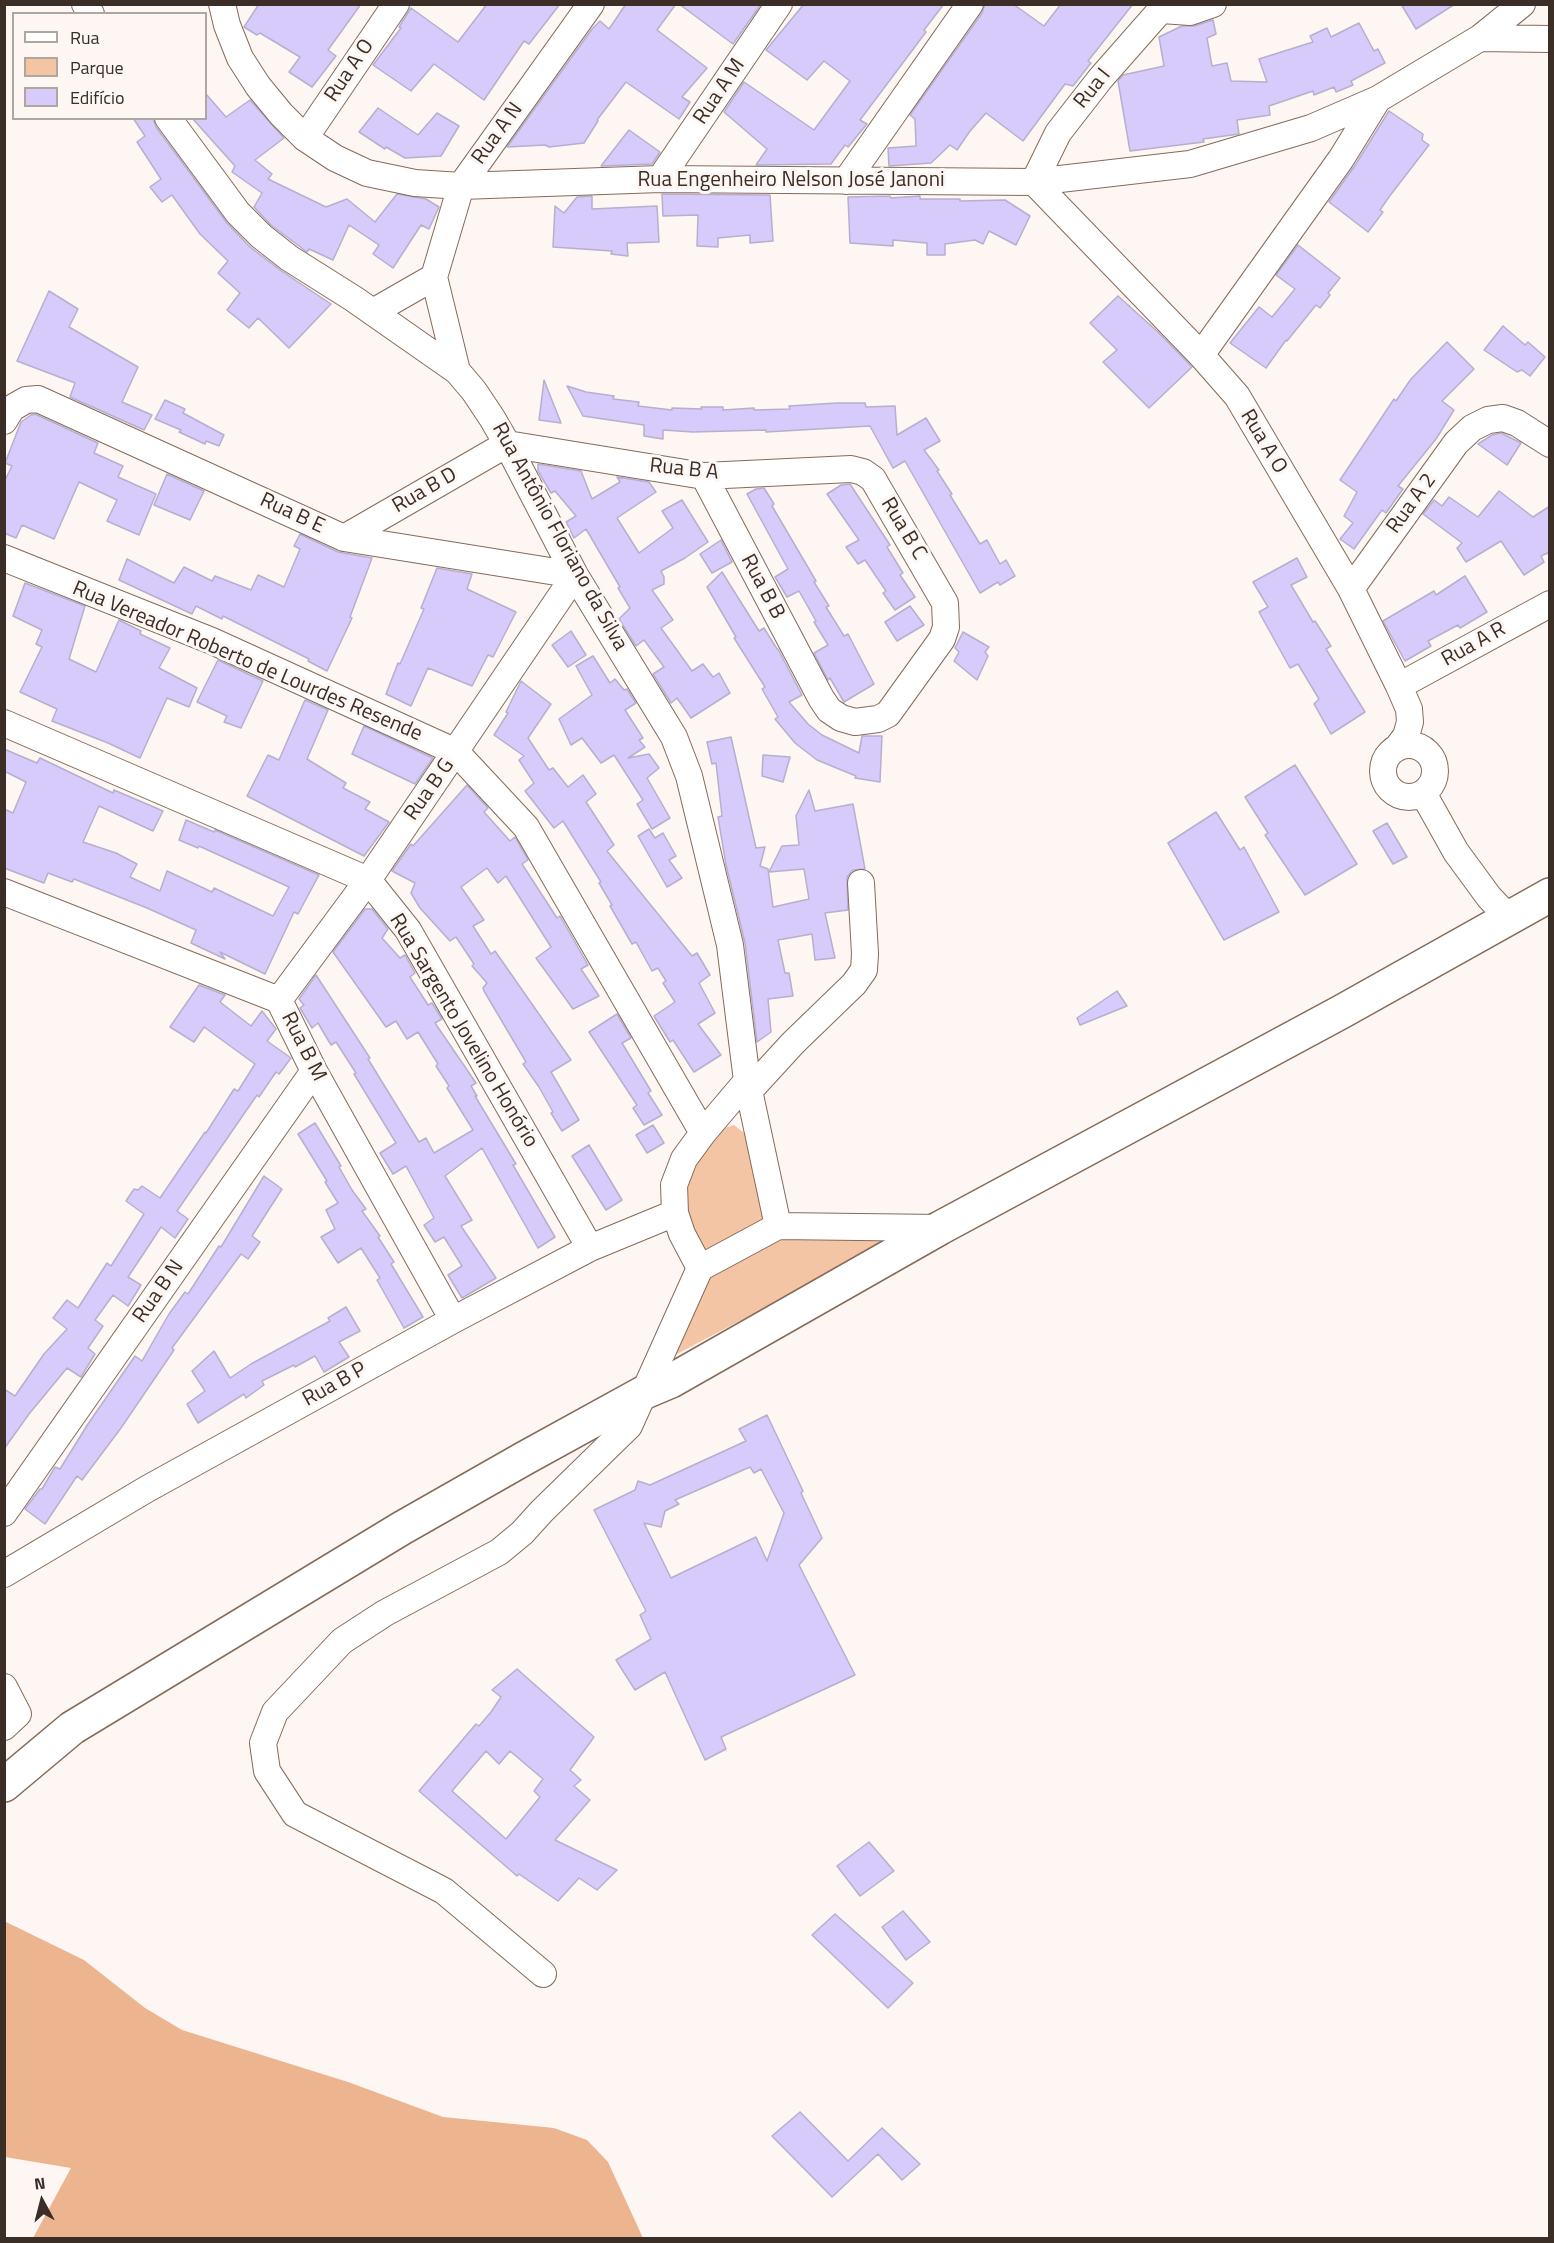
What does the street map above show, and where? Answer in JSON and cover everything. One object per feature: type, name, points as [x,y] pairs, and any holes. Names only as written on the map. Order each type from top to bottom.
[{"type":"highway","points":[[4,1785],[72,1728],[402,1528],[645,1392],[671,1381],[940,1228],[1341,1012],[1550,896]]},
{"type":"street","name":"Rua Engenheiro Nelson José Janoni","points":[[222,4],[240,58],[258,86],[305,138],[335,158],[367,174],[415,183],[461,186],[660,179],[1034,182],[1190,164],[1311,128],[1378,99],[1480,38],[1522,4]]},
{"type":"street","name":"Rua A O","points":[[305,138],[396,4]]},
{"type":"street","name":"Rua A N","points":[[434,277],[461,186],[591,4]]},
{"type":"street","name":"Rua A M","points":[[660,179],[779,4]]},
{"type":"street","points":[[846,181],[970,4]]},
{"type":"street","points":[[1164,7],[1190,12],[1213,4]]},
{"type":"street","name":"Rua I","points":[[1034,182],[1058,133],[1100,80],[1164,7]]},
{"type":"street","points":[[1480,38],[1550,39]]},
{"type":"street","name":"Rua Engenheiro Nelson José Janoni","points":[[1201,355],[1341,159],[1378,99]]},
{"type":"street","name":"Rua Antônio Floriano da Silva","points":[[169,120],[238,213],[261,236],[289,258],[373,312],[457,371],[492,418],[574,575],[674,737],[689,776],[729,945],[748,1086],[778,1226]]},
{"type":"street","points":[[1311,128],[1341,159]]},
{"type":"street","name":"Rua A O","points":[[1034,182],[1201,355],[1237,396],[1350,589],[1404,697],[1427,752]]},
{"type":"street","points":[[373,312],[434,277],[457,371]]},
{"type":"street","name":"Rua B E","points":[[4,421],[12,408],[26,400],[38,399],[52,403],[344,538],[574,575]]},
{"type":"street","name":"Rua A 2","points":[[1350,589],[1456,443],[1472,428],[1479,423],[1496,418],[1509,420],[1527,428],[1550,444]]},
{"type":"street","name":"Rua B A","points":[[507,444],[704,476],[851,469],[863,472]]},
{"type":"street","name":"Rua B D","points":[[344,538],[507,444]]},
{"type":"street","name":"Rua B C","points":[[821,698],[829,710],[841,718],[855,722],[878,719],[888,714],[942,639],[946,616],[945,603],[939,590],[873,479],[863,472]]},
{"type":"street","name":"Rua B B","points":[[704,476],[821,698]]},
{"type":"street","name":"Rua Vereador Roberto de Lourdes Resende","points":[[4,558],[212,641],[456,752]]},
{"type":"street","name":"Rua B G","points":[[279,1000],[368,880],[574,575]]},
{"type":"street","name":"Rua A R","points":[[1404,697],[1550,604]]},
{"type":"street","points":[[1397,748],[1409,730],[1404,697]]},
{"type":"street","name":"Rua Sargento Jovelino Honório","points":[[4,723],[368,880],[408,930],[590,1248]]},
{"type":"street","points":[[1409,745],[1427,752],[1432,758],[1435,773],[1429,788],[1416,796],[1402,796],[1396,793],[1384,777],[1384,764],[1391,752],[1409,745]]},
{"type":"street","points":[[456,752],[526,827],[703,1133]]},
{"type":"street","points":[[1423,793],[1456,852],[1489,897],[1509,918]]},
{"type":"street","points":[[700,1268],[682,1234],[675,1213],[674,1185],[684,1159],[703,1133],[748,1086],[854,984],[864,970],[861,883]]},
{"type":"street","name":"Rua B M","points":[[4,892],[279,1000],[314,1071],[453,1320]]},
{"type":"street","name":"Rua B N","points":[[4,1513],[314,1071]]},
{"type":"street","name":"Rua B P","points":[[4,1574],[147,1490],[453,1320],[590,1248],[675,1213]]},
{"type":"street","points":[[543,1974],[444,1890],[295,1814],[267,1771],[263,1743],[275,1712],[342,1641],[385,1613],[499,1552],[522,1533],[629,1426],[700,1268],[778,1226],[940,1228]]},
{"type":"street","points":[[4,1687],[18,1714],[4,1726]]},
{"type":"green space","points":[[734,1125],[747,1135],[764,1221],[703,1251],[689,1219],[684,1195],[687,1175],[721,1129]]},
{"type":"green space","points":[[781,1236],[897,1238],[675,1355],[709,1274]]},
{"type":"shaded area","points":[[4,1921],[84,1960],[145,2008],[182,2030],[348,2082],[443,2117],[554,2128],[587,2140],[608,2162],[643,2238],[33,2238],[71,2168],[5,2157]]},
{"type":"building","points":[[259,4],[361,4],[328,50],[336,56],[312,87],[289,72],[300,57],[260,33],[257,35],[244,27]]},
{"type":"building","points":[[487,4],[560,4],[529,44],[524,41],[484,100],[434,64],[411,91],[373,65],[401,28],[399,27],[411,8],[458,42]]},
{"type":"building","points":[[626,4],[676,4],[657,30],[707,68],[682,97],[690,102],[679,119],[626,82],[597,120],[584,143],[549,147],[545,145],[507,147],[592,29],[600,21],[609,29]]},
{"type":"building","points":[[679,4],[761,4],[733,44]]},
{"type":"building","points":[[804,4],[944,4],[924,30],[926,32],[860,120],[867,124],[848,147],[845,145],[831,164],[756,165],[767,149],[724,112],[744,82],[814,130],[850,81],[824,61],[807,80],[766,50]]},
{"type":"building","points":[[985,4],[1013,4],[1044,26],[1061,4],[1133,4],[1088,61],[1091,63],[1073,86],[1065,84],[1023,141],[986,113],[957,150],[950,145],[931,163],[889,166],[888,148],[916,146],[915,119],[910,115],[982,13]]},
{"type":"building","points":[[1401,4],[1455,4],[1416,29]]},
{"type":"building","points":[[1213,20],[1216,34],[1207,38],[1212,66],[1227,63],[1231,81],[1267,82],[1259,59],[1313,42],[1310,36],[1327,28],[1331,37],[1359,23],[1374,51],[1378,49],[1385,63],[1351,81],[1353,85],[1336,92],[1334,87],[1314,95],[1313,91],[1269,106],[1270,115],[1237,120],[1239,134],[1203,139],[1204,142],[1130,151],[1118,81],[1123,75],[1164,66],[1159,37],[1182,26],[1194,26]]},
{"type":"building","points":[[207,95],[226,117],[250,100],[284,138],[255,160],[272,174],[268,179],[326,207],[347,199],[375,222],[397,194],[426,199],[439,207],[429,229],[421,225],[393,268],[373,254],[379,245],[349,225],[333,260],[309,249],[307,252],[271,225],[254,207],[262,193],[232,172],[235,166],[194,120],[207,120]]},
{"type":"building","points":[[378,108],[418,135],[437,113],[459,126],[441,156],[405,158],[386,147],[385,149],[359,132]]},
{"type":"building","points":[[1389,111],[1423,134],[1422,140],[1429,145],[1389,197],[1380,210],[1383,212],[1368,232],[1329,202]]},
{"type":"building","points":[[134,120],[154,120],[156,127],[227,223],[250,247],[331,304],[289,348],[258,318],[249,328],[227,310],[240,293],[218,273],[228,261],[200,234],[172,195],[162,202],[150,187],[161,179],[137,142],[145,136]]},
{"type":"building","points":[[629,130],[660,152],[652,164],[601,166]]},
{"type":"building","points":[[662,194],[770,195],[773,241],[750,243],[750,235],[718,238],[718,247],[697,246],[698,215],[663,216]]},
{"type":"building","points":[[592,196],[592,209],[657,206],[659,242],[627,243],[628,256],[611,254],[612,251],[553,247],[555,206],[564,213],[577,197]]},
{"type":"building","points":[[890,196],[891,198],[920,196],[920,199],[960,199],[960,201],[1005,200],[1030,216],[1016,245],[989,231],[983,244],[975,240],[945,244],[945,255],[927,255],[927,243],[893,240],[893,246],[850,243],[848,197]]},
{"type":"building","points":[[1298,245],[1340,278],[1320,308],[1316,305],[1266,368],[1230,343],[1259,307],[1272,317],[1295,289],[1276,275]]},
{"type":"building","points":[[49,291],[78,309],[69,327],[138,367],[122,402],[152,415],[144,430],[70,397],[75,383],[17,361]]},
{"type":"building","points":[[1118,296],[1192,367],[1149,408],[1103,362],[1117,350],[1090,323]]},
{"type":"building","points":[[1503,326],[1525,345],[1528,342],[1545,357],[1530,376],[1522,370],[1517,372],[1484,350]]},
{"type":"building","points":[[1447,342],[1474,369],[1442,401],[1454,410],[1436,439],[1398,486],[1403,489],[1386,513],[1382,510],[1354,549],[1340,539],[1353,523],[1344,516],[1357,492],[1340,480],[1394,399],[1396,401],[1411,379]]},
{"type":"building","points":[[544,380],[561,423],[539,420]]},
{"type":"building","points":[[567,386],[586,392],[614,396],[613,399],[639,402],[638,406],[672,410],[672,408],[702,409],[701,407],[723,407],[723,410],[790,409],[789,406],[837,403],[865,403],[866,407],[895,406],[897,435],[926,418],[940,441],[924,450],[939,470],[937,471],[952,494],[950,495],[980,544],[987,540],[1000,564],[1006,560],[1015,576],[1000,585],[998,582],[980,593],[905,461],[893,468],[870,426],[766,432],[766,430],[693,432],[663,430],[663,439],[644,436],[644,425],[583,416]]},
{"type":"building","points":[[165,400],[185,409],[183,413],[224,435],[219,446],[206,441],[205,444],[155,419]]},
{"type":"building","points":[[35,414],[98,443],[94,453],[123,466],[118,477],[156,494],[139,535],[107,521],[117,500],[79,482],[54,539],[22,525],[16,538],[4,533],[4,482],[12,466],[5,463],[21,422]]},
{"type":"building","points":[[1501,433],[1521,443],[1507,465],[1478,444],[1492,435]]},
{"type":"building","points":[[538,464],[581,471],[592,499],[620,482],[617,477],[649,482],[656,492],[617,518],[639,553],[673,528],[662,511],[682,500],[708,542],[661,571],[664,584],[652,590],[673,620],[661,628],[692,671],[703,664],[713,677],[719,673],[730,693],[691,718],[677,698],[671,703],[653,674],[664,667],[644,640],[636,646],[619,619],[630,608],[618,588],[620,587],[586,529],[574,538],[566,522],[576,516],[555,491],[551,493],[538,471]]},
{"type":"building","points":[[167,474],[204,491],[190,520],[154,505]]},
{"type":"building","points":[[850,484],[890,545],[887,547],[903,573],[900,575],[915,597],[895,610],[883,593],[886,591],[865,560],[858,564],[846,547],[859,540],[827,494],[841,485]]},
{"type":"building","points":[[764,488],[829,606],[826,607],[844,636],[848,634],[874,684],[844,702],[830,678],[828,680],[814,653],[828,645],[814,622],[816,621],[799,591],[787,597],[775,577],[788,569],[747,494]]},
{"type":"building","points":[[1499,491],[1533,517],[1550,506],[1550,552],[1541,556],[1544,562],[1524,575],[1501,541],[1466,562],[1457,548],[1462,543],[1423,514],[1434,500],[1442,506],[1449,497],[1478,517]]},
{"type":"building","points":[[300,534],[338,552],[372,558],[350,617],[352,618],[327,671],[308,661],[309,659],[223,616],[222,619],[196,606],[192,614],[119,580],[127,559],[174,583],[184,567],[212,581],[215,576],[251,590],[258,575],[284,587],[300,549],[294,546]]},
{"type":"building","points":[[721,540],[732,562],[712,573],[700,554]]},
{"type":"building","points":[[1297,558],[1307,577],[1291,585],[1313,622],[1315,621],[1331,646],[1326,649],[1365,712],[1331,734],[1314,704],[1319,699],[1298,664],[1290,668],[1259,612],[1268,607],[1253,582]]},
{"type":"building","points":[[437,568],[472,574],[467,589],[516,612],[493,657],[488,655],[472,686],[428,668],[411,706],[386,694],[424,609],[421,608]]},
{"type":"building","points":[[722,572],[759,631],[764,628],[778,649],[802,695],[789,702],[808,724],[822,735],[859,753],[862,736],[882,736],[880,782],[855,778],[856,776],[817,760],[795,743],[775,719],[778,717],[762,689],[765,687],[734,638],[736,637],[707,587]]},
{"type":"building","points":[[1465,576],[1487,612],[1460,628],[1458,625],[1428,641],[1431,646],[1405,661],[1383,621],[1434,591],[1436,595]]},
{"type":"building","points":[[25,583],[85,606],[69,659],[96,672],[119,620],[141,631],[140,634],[170,648],[159,668],[197,688],[189,707],[167,698],[140,758],[52,721],[57,709],[20,692],[42,647],[36,644],[42,630],[13,616]]},
{"type":"building","points":[[910,606],[924,625],[897,641],[885,622]]},
{"type":"building","points":[[571,631],[586,655],[568,667],[552,645]]},
{"type":"building","points":[[963,632],[989,647],[985,652],[988,656],[977,680],[954,661],[959,652],[955,648]]},
{"type":"building","points":[[593,656],[610,683],[615,679],[624,690],[627,689],[636,703],[625,710],[643,738],[639,740],[645,747],[628,758],[649,754],[659,768],[647,778],[670,818],[652,829],[637,804],[643,800],[614,755],[601,763],[582,738],[571,745],[559,719],[592,695],[576,666]]},
{"type":"building","points":[[218,660],[263,681],[241,728],[224,722],[227,716],[197,702]]},
{"type":"building","points":[[521,681],[551,704],[528,738],[549,770],[553,768],[568,787],[583,775],[596,794],[586,802],[614,845],[607,851],[692,956],[697,953],[710,975],[699,983],[715,1013],[698,1024],[721,1055],[694,1072],[673,1040],[670,1042],[654,1016],[675,1002],[663,983],[666,981],[658,968],[652,971],[636,942],[632,944],[610,906],[612,905],[599,883],[601,882],[563,821],[554,828],[525,791],[534,783],[519,760],[524,756],[494,735],[508,713],[506,712]]},
{"type":"building","points":[[305,700],[328,710],[307,759],[346,783],[343,788],[370,802],[365,809],[389,822],[364,856],[247,796],[268,755],[279,760]]},
{"type":"building","points":[[364,726],[433,758],[415,784],[352,754]]},
{"type":"building","points":[[731,737],[756,848],[765,847],[760,866],[768,869],[773,907],[809,899],[804,869],[769,872],[782,846],[799,845],[796,816],[809,790],[815,811],[853,804],[865,869],[853,870],[847,877],[848,910],[825,913],[835,958],[815,960],[812,934],[778,940],[785,973],[789,973],[793,996],[768,999],[771,1032],[757,1042],[745,943],[726,865],[718,817],[722,816],[716,763],[712,764],[707,742]]},
{"type":"building","points":[[4,749],[37,763],[40,758],[113,793],[114,790],[163,811],[153,831],[99,806],[83,842],[116,853],[137,864],[130,877],[160,891],[167,871],[212,892],[214,888],[273,916],[289,887],[199,846],[198,848],[179,840],[186,820],[214,832],[215,830],[319,875],[298,914],[294,912],[265,974],[220,952],[225,959],[191,943],[196,930],[147,908],[74,879],[72,882],[48,873],[44,883],[4,868],[4,809],[13,813],[26,782],[4,771]]},
{"type":"building","points":[[763,755],[790,757],[783,782],[762,776]]},
{"type":"building","points":[[1295,765],[1357,864],[1305,895],[1265,835],[1268,833],[1245,797]]},
{"type":"building","points":[[467,785],[488,808],[484,812],[510,841],[515,837],[528,860],[522,864],[557,918],[560,916],[588,965],[581,969],[599,996],[573,1009],[536,958],[551,947],[506,876],[498,883],[487,868],[461,887],[484,920],[473,926],[491,954],[495,951],[571,1060],[551,1072],[579,1120],[562,1131],[539,1087],[523,1064],[526,1062],[484,991],[483,988],[487,983],[472,966],[474,964],[456,937],[450,941],[420,908],[411,893],[415,883],[392,871],[411,844],[413,846]]},
{"type":"building","points":[[1216,812],[1240,850],[1244,847],[1279,912],[1224,940],[1168,843]]},
{"type":"building","points":[[1387,823],[1407,857],[1393,864],[1373,831]]},
{"type":"building","points":[[649,829],[655,838],[663,833],[676,856],[669,860],[682,878],[667,887],[638,836]]},
{"type":"building","points":[[365,909],[372,909],[388,929],[382,938],[400,958],[405,955],[415,973],[410,977],[428,1005],[432,1003],[442,1019],[435,1023],[476,1083],[471,1086],[477,1096],[475,1096],[516,1164],[513,1165],[555,1237],[538,1248],[482,1148],[445,1176],[472,1220],[461,1226],[496,1278],[462,1298],[448,1275],[462,1266],[444,1237],[435,1242],[424,1225],[434,1218],[406,1166],[393,1174],[380,1153],[396,1143],[336,1042],[331,1045],[318,1023],[312,1028],[300,1008],[304,1005],[299,999],[316,975],[370,1058],[368,1059],[419,1142],[426,1138],[434,1153],[473,1130],[447,1088],[449,1086],[436,1066],[438,1064],[418,1032],[407,1039],[396,1021],[386,1027],[333,952]]},
{"type":"building","points":[[199,985],[225,995],[220,1002],[251,1026],[262,1011],[276,1029],[267,1041],[291,1058],[279,1074],[276,1072],[259,1097],[257,1095],[177,1211],[188,1219],[175,1238],[161,1227],[128,1277],[141,1285],[128,1306],[113,1295],[95,1320],[103,1326],[88,1348],[95,1354],[81,1377],[67,1368],[4,1449],[4,1389],[15,1396],[44,1354],[67,1329],[53,1318],[67,1300],[78,1308],[107,1263],[111,1266],[144,1214],[126,1201],[134,1189],[138,1190],[142,1186],[160,1198],[234,1089],[238,1091],[255,1064],[204,1027],[194,1042],[170,1027]]},
{"type":"building","points":[[1117,991],[1127,1006],[1080,1025],[1077,1018]]},
{"type":"building","points":[[617,1014],[631,1038],[622,1043],[651,1091],[648,1093],[662,1115],[644,1125],[633,1108],[637,1105],[589,1032]]},
{"type":"building","points":[[315,1123],[341,1166],[339,1167],[352,1190],[366,1209],[362,1211],[380,1236],[378,1237],[394,1262],[391,1264],[423,1317],[404,1328],[377,1280],[380,1278],[361,1248],[338,1263],[321,1237],[335,1229],[326,1210],[338,1203],[298,1134]]},
{"type":"building","points":[[653,1125],[664,1143],[647,1153],[636,1135]]},
{"type":"building","points":[[589,1145],[622,1200],[606,1210],[572,1156]]},
{"type":"building","points":[[264,1176],[282,1189],[252,1236],[260,1242],[248,1259],[241,1254],[172,1348],[174,1350],[121,1428],[82,1480],[77,1476],[45,1524],[25,1509],[42,1489],[55,1467],[60,1469],[135,1356],[142,1361],[169,1314],[185,1292],[188,1294],[219,1246],[221,1247]]},
{"type":"building","points":[[346,1307],[360,1331],[339,1342],[349,1357],[324,1372],[315,1356],[295,1367],[294,1365],[262,1381],[264,1385],[246,1398],[244,1394],[198,1423],[187,1404],[205,1391],[192,1371],[214,1351],[230,1378],[330,1321],[328,1318]]},
{"type":"building","points":[[767,1415],[803,1491],[801,1493],[822,1538],[799,1565],[855,1675],[721,1737],[726,1749],[705,1760],[665,1672],[635,1690],[616,1660],[651,1639],[640,1615],[646,1611],[594,1510],[635,1490],[638,1481],[650,1485],[746,1441],[739,1429]],"holes":[[[750,1467],[754,1473],[761,1469],[784,1513],[767,1561],[756,1537],[671,1578],[644,1523],[661,1527],[665,1511],[679,1504],[675,1500]]]},
{"type":"building","points":[[517,1669],[594,1737],[570,1770],[581,1780],[574,1786],[590,1800],[555,1840],[617,1870],[597,1890],[579,1878],[558,1901],[519,1874],[517,1876],[419,1791],[476,1724],[479,1726],[491,1712],[501,1697],[492,1690]],"holes":[[[486,1751],[499,1764],[510,1751],[543,1779],[534,1791],[540,1797],[506,1839],[452,1791]]]},
{"type":"building","points":[[869,1842],[894,1871],[860,1896],[837,1866]]},
{"type":"building","points":[[903,1911],[930,1942],[906,1960],[882,1927]]},
{"type":"building","points":[[835,1914],[913,1983],[888,2008],[812,1935]]},
{"type":"building","points":[[800,2112],[848,2161],[882,2128],[920,2164],[902,2180],[878,2154],[832,2197],[772,2136]]}]
